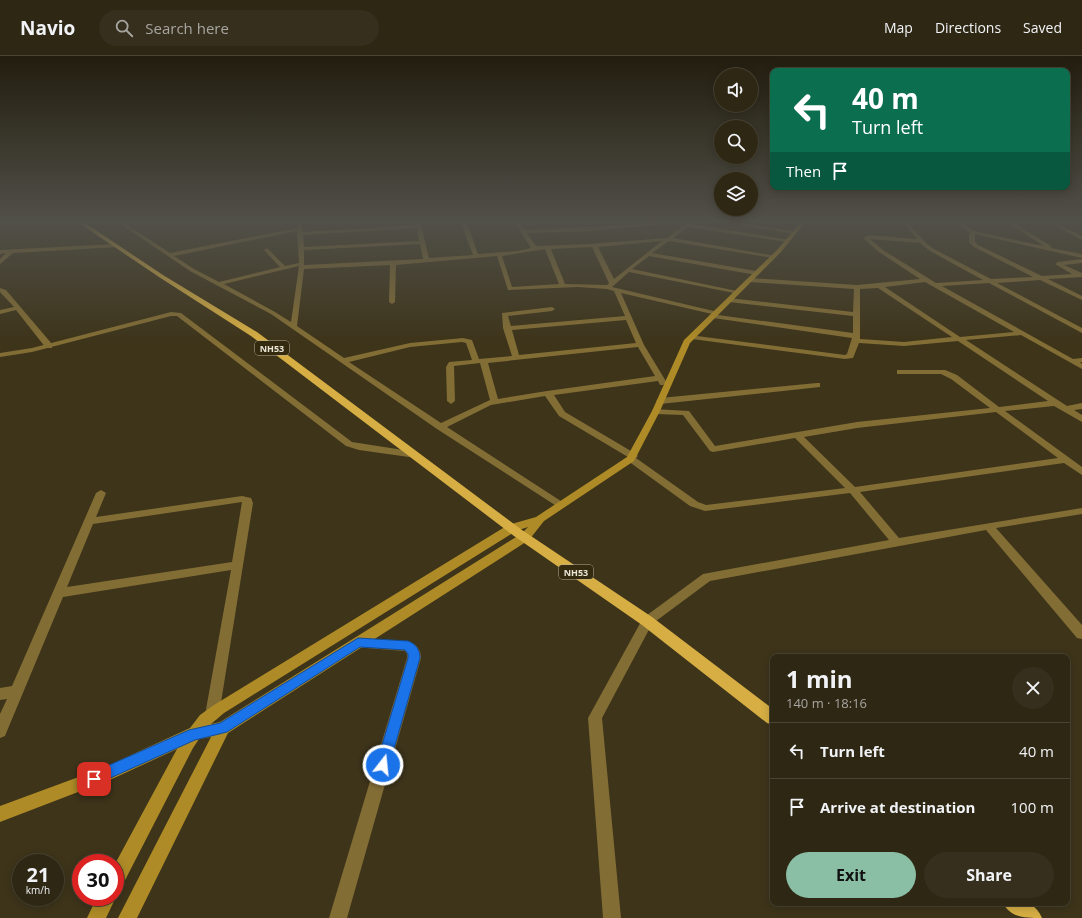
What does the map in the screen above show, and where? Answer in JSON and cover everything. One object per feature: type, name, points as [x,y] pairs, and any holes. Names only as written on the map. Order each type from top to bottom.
[{"type":"highway","name":"NH53","points":[[140,261],[254,334],[512,528],[647,621],[770,716]]},
{"type":"highway","points":[[1017,906],[1032,918]]},
{"type":"main road","points":[[124,865],[193,734],[219,709],[512,528],[540,519],[632,457],[656,411],[687,342],[768,261]]},
{"type":"main road","points":[[0,814],[107,774],[193,734],[223,728],[525,537],[540,519]]},
{"type":"main road","points":[[127,918],[223,728]]},
{"type":"main road","points":[[96,918],[102,906]]},
{"type":"street","points":[[179,261],[270,312],[440,427],[562,505]]},
{"type":"street","points":[[278,261],[284,268]]},
{"type":"street","points":[[293,327],[300,290],[301,261]]},
{"type":"street","points":[[218,284],[284,268],[301,266],[413,261]]},
{"type":"street","points":[[501,261],[510,289],[610,284],[639,261]]},
{"type":"street","points":[[553,261],[563,286]]},
{"type":"street","points":[[601,261],[610,284],[617,290],[640,344],[666,388]]},
{"type":"street","points":[[689,261],[756,273]]},
{"type":"street","points":[[898,261],[926,280],[1082,367]]},
{"type":"street","points":[[953,261],[1082,331]]},
{"type":"street","points":[[1006,261],[1038,278],[1082,298]]},
{"type":"street","points":[[1080,261],[1058,264],[1081,275]]},
{"type":"street","points":[[392,302],[393,263]]},
{"type":"street","points":[[627,270],[736,293]]},
{"type":"street","points":[[936,285],[1081,275]]},
{"type":"street","points":[[750,280],[857,287],[879,286],[926,280]]},
{"type":"street","points":[[879,286],[1082,419]]},
{"type":"street","points":[[692,337],[836,357],[850,356],[856,339],[857,287]]},
{"type":"street","points":[[0,290],[4,291],[49,346]]},
{"type":"street","points":[[617,290],[715,315],[856,339],[904,344],[961,340],[1023,333]]},
{"type":"street","points":[[729,300],[856,314]]},
{"type":"street","points":[[0,312],[18,308]]},
{"type":"street","points":[[516,357],[504,314],[552,309]]},
{"type":"street","points":[[0,355],[32,350],[171,314],[180,314],[349,444],[359,447],[416,455]]},
{"type":"street","points":[[507,328],[629,318]]},
{"type":"street","points":[[343,361],[410,345],[462,340],[469,342],[479,360],[494,402]]},
{"type":"street","points":[[451,401],[450,366],[455,363],[640,344]]},
{"type":"street","points":[[1072,361],[1082,360]]},
{"type":"street","points":[[900,372],[947,373],[1082,472]]},
{"type":"street","points":[[440,427],[482,405],[494,402],[547,393],[660,378]]},
{"type":"street","points":[[660,401],[817,386]]},
{"type":"street","points":[[547,393],[550,395],[562,414],[632,457],[694,504],[705,508],[852,490],[1067,460]]},
{"type":"street","points":[[656,411],[686,413],[713,450],[857,425],[1056,402]]},
{"type":"street","points":[[1067,409],[1082,406]]},
{"type":"street","points":[[797,435],[852,490],[897,542]]},
{"type":"street","points":[[0,731],[60,593],[101,493]]},
{"type":"street","points":[[90,521],[245,499],[248,503],[212,715]]},
{"type":"street","points":[[612,918],[595,718],[647,621],[707,577],[988,526],[1081,512]]},
{"type":"street","points":[[988,526],[1082,634]]},
{"type":"street","points":[[60,593],[237,565]]},
{"type":"street","points":[[338,918],[414,658],[414,652],[408,646],[358,643]]},
{"type":"street","points":[[0,694],[17,691]]},
{"type":"route","points":[[94,779],[193,734],[223,728],[230,722],[358,643],[408,646],[412,648],[414,652],[414,658],[383,765]]}]
